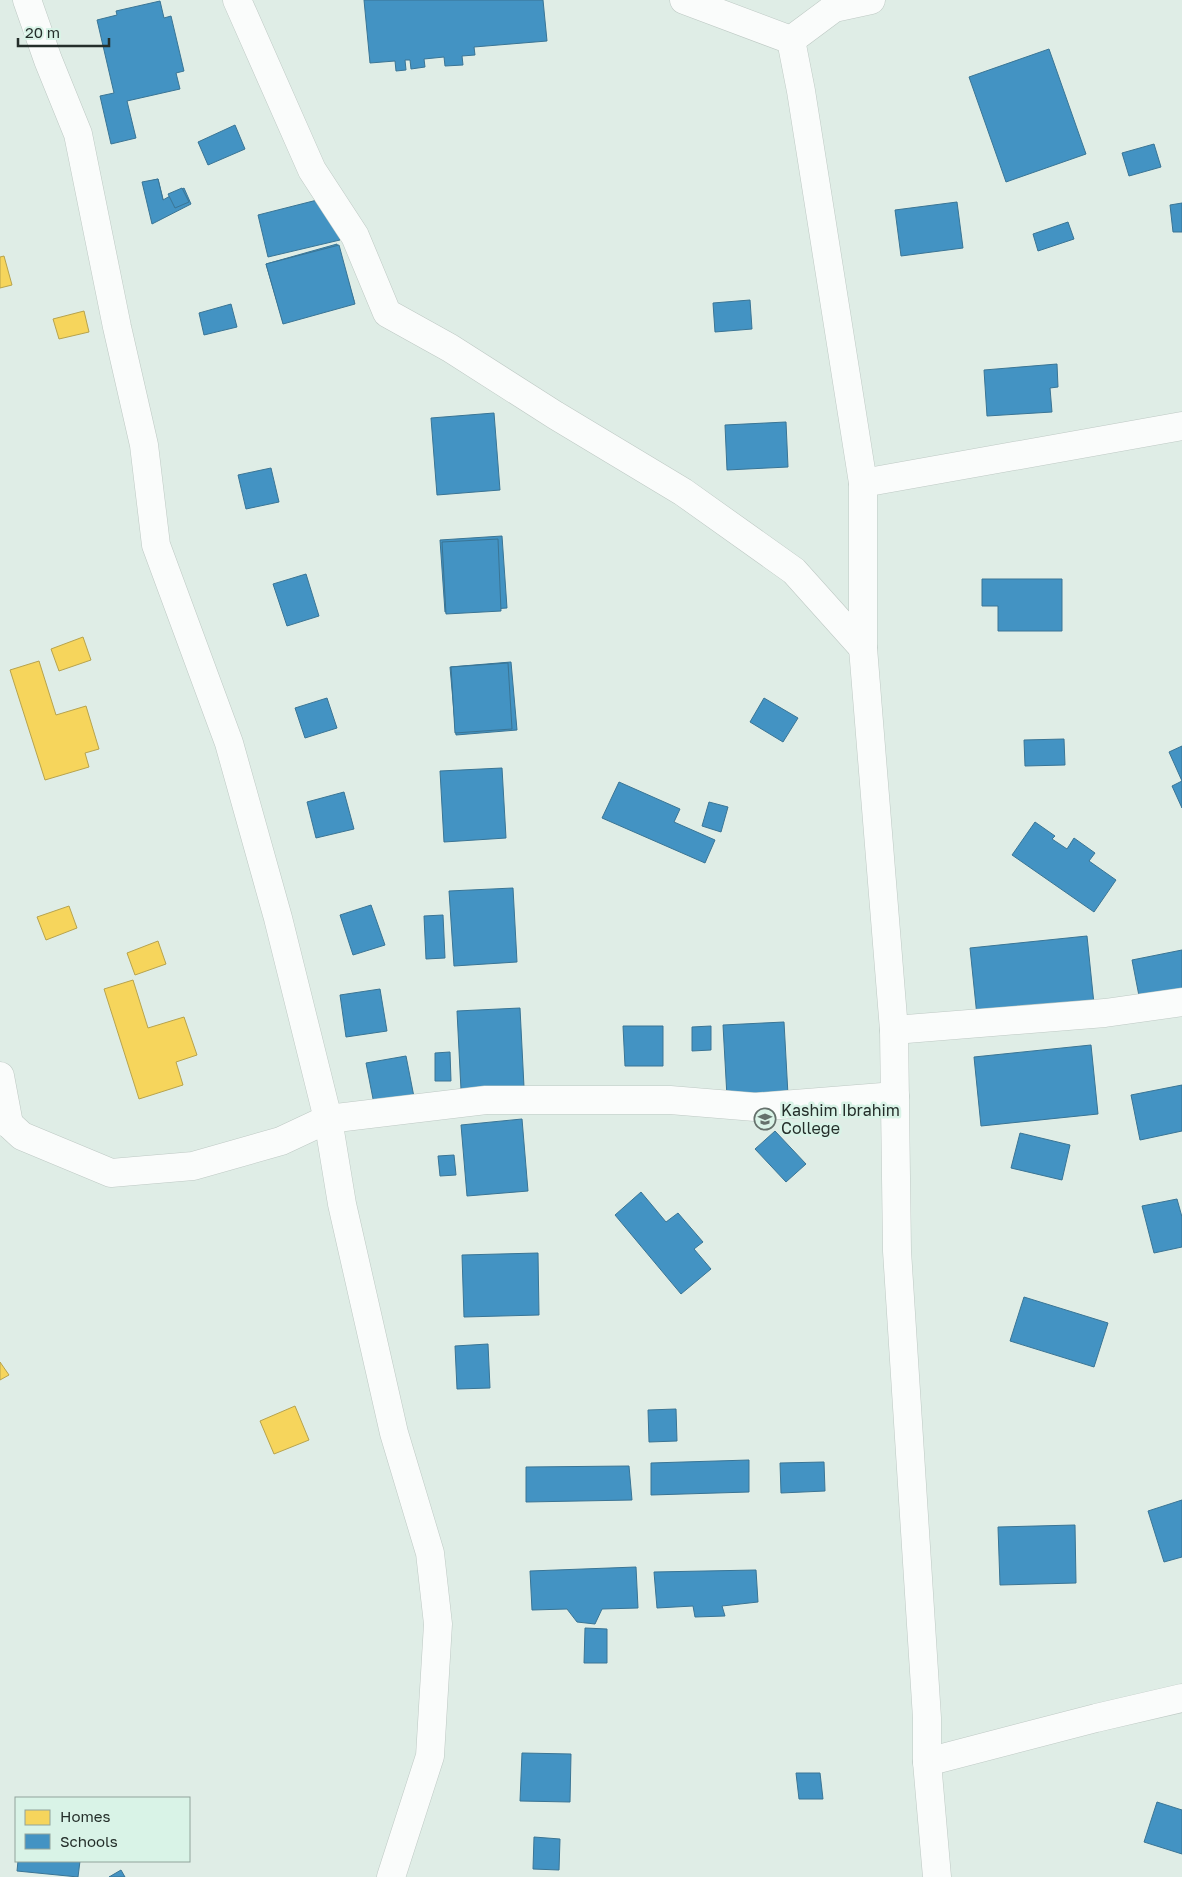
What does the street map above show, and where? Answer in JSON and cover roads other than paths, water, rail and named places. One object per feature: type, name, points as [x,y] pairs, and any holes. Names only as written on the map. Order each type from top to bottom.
[{"type":"street","points":[[27,0],[48,60],[78,134],[117,327],[144,445],[156,545],[229,743],[278,918],[328,1120],[342,1204],[394,1433],[430,1553],[438,1624],[430,1756],[391,1877]]},
{"type":"street","points":[[236,0],[312,170],[355,236],[387,312],[450,348],[554,415],[691,498],[794,570],[863,648]]},
{"type":"street","points":[[684,0],[791,40]]},
{"type":"street","points":[[791,40],[834,8],[871,0]]},
{"type":"street","points":[[791,40],[803,101],[863,483],[863,648],[894,1030],[897,1251],[928,1718],[927,1762],[936,1877]]},
{"type":"street","points":[[863,483],[1182,426]]},
{"type":"street","points":[[894,1030],[1105,1012],[1182,1002]]},
{"type":"street","points":[[0,1076],[4,1122],[22,1136],[111,1173],[193,1166],[281,1141],[328,1120],[486,1100],[670,1100],[755,1107],[895,1096]]},
{"type":"street","points":[[927,1762],[1096,1718],[1182,1698]]},
{"type":"place","name":"Kashim Ibrahim College","points":[[765,1119]]}]
